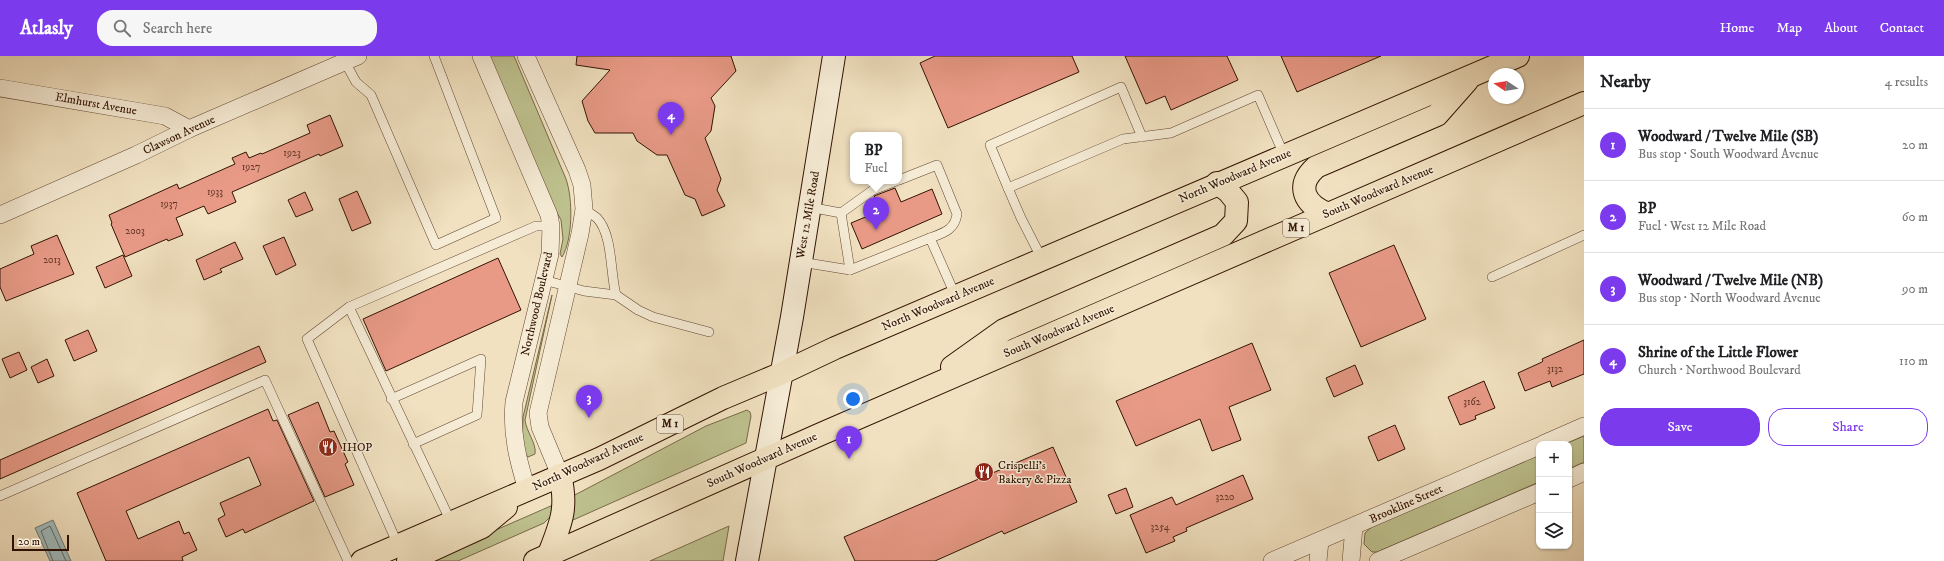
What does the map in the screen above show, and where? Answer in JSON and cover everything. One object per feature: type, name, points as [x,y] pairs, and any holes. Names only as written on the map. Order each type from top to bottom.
[{"type":"main road","name":"West 12 Mile Road","points":[[747,561],[780,374],[792,317],[834,56]]},
{"type":"main road","name":"North Woodward Avenue","points":[[362,561],[403,553],[451,522],[599,459],[723,398],[780,374],[835,348],[1217,183],[1470,78],[1518,56]]},
{"type":"main road","points":[[1328,214],[1316,209],[1308,201],[1305,193],[1304,184],[1308,175],[1316,167],[1437,115],[1470,78]]},
{"type":"main road","name":"South Woodward Avenue","points":[[542,558],[1584,103]]},
{"type":"main road","points":[[916,394],[1004,330],[1223,235],[1236,221],[1237,202],[1228,191],[1217,183]]},
{"type":"main road","points":[[542,558],[563,511],[564,493],[560,475]]},
{"type":"main road","points":[[403,553],[482,527],[528,490]]},
{"type":"street","name":"Northwood Boulevard","points":[[481,56],[546,208],[551,226],[550,254],[514,402],[512,419],[516,453],[528,490]]},
{"type":"street","points":[[526,56],[578,170],[582,185],[584,209],[568,287],[538,413],[540,427],[560,475]]},
{"type":"street","name":"Clawson Avenue","points":[[0,215],[352,59]]},
{"type":"street","name":"Elmhurst Avenue","points":[[0,88],[165,116],[189,130]]},
{"type":"street","points":[[1550,441],[1584,426]]},
{"type":"street","name":"Brookline Street","points":[[1272,561],[1354,527],[1536,447]]},
{"type":"street","points":[[1572,477],[1584,472]]},
{"type":"street","points":[[1378,561],[1536,493]]},
{"type":"street","points":[[1351,561],[1354,527]]},
{"type":"street","points":[[1318,561],[1320,541]]},
{"type":"lane","points":[[352,59],[356,82],[371,95],[436,245],[496,218],[434,56]]},
{"type":"lane","points":[[1042,259],[1008,188],[990,145],[1121,87],[1142,137]]},
{"type":"lane","points":[[1008,188],[1123,139],[1171,133],[1258,95],[1284,155]]},
{"type":"lane","points":[[800,262],[850,270],[949,231],[956,220],[957,214],[937,166],[902,179]]},
{"type":"lane","points":[[810,207],[841,213],[873,190],[888,184]]},
{"type":"lane","points":[[584,209],[597,219],[606,233],[612,280],[616,295]]},
{"type":"lane","points":[[841,213],[850,270]]},
{"type":"lane","points":[[403,553],[307,339],[349,307],[536,226],[551,226]]},
{"type":"lane","points":[[1492,277],[1584,235]]},
{"type":"lane","points":[[930,238],[956,297]]},
{"type":"lane","points":[[544,280],[568,287],[616,295],[638,310],[653,317],[709,332]]},
{"type":"lane","points":[[349,307],[412,444],[451,522]]},
{"type":"lane","points":[[392,399],[481,359],[477,415],[412,444]]},
{"type":"lane","points":[[0,496],[265,380],[348,561]]},
{"type":"green space","points":[[488,56],[514,56],[566,179],[570,197],[571,219],[566,249],[562,257],[560,254],[563,239],[561,220],[548,196]]},
{"type":"green space","points":[[552,295],[525,420],[535,450],[535,454],[528,457],[522,449],[523,417]]},
{"type":"green space","points":[[747,410],[750,412],[751,416],[746,443],[573,520],[570,519],[571,497],[706,426]]},
{"type":"green space","points":[[1584,436],[1584,462],[1572,468],[1572,441]]},
{"type":"green space","points":[[1536,456],[1536,483],[1377,552],[1372,552],[1364,544],[1365,533],[1373,526]]},
{"type":"green space","points":[[553,505],[551,516],[544,523],[458,561],[425,561]]},
{"type":"green space","points":[[729,526],[723,561],[650,561]]},
{"type":"water","points":[[53,520],[71,561],[50,561],[35,528]]},
{"type":"building","points":[[577,56],[731,56],[736,71],[711,98],[715,106],[711,131],[705,138],[721,179],[717,190],[725,206],[702,216],[695,199],[685,195],[667,155],[657,155],[637,141],[633,133],[595,133],[588,121],[582,101],[610,70],[576,65]]},
{"type":"building","points":[[935,56],[1072,56],[1079,72],[948,128],[920,63]]},
{"type":"building","points":[[1125,56],[1227,56],[1238,80],[1171,110],[1165,96],[1146,104]]},
{"type":"building","points":[[1281,56],[1381,56],[1297,92]]},
{"type":"building","points":[[330,115],[343,146],[320,156],[319,154],[232,192],[236,202],[208,214],[204,206],[176,218],[183,235],[168,241],[167,239],[125,257],[111,224],[109,215],[177,184],[179,189],[235,164],[232,158],[246,152],[249,158],[261,153],[262,154],[310,133],[307,125]]},
{"type":"building","points":[[895,188],[901,202],[932,189],[942,214],[862,249],[851,223],[880,211],[874,196]]},
{"type":"building","points":[[357,191],[371,223],[352,231],[339,199]]},
{"type":"building","points":[[305,192],[313,210],[296,217],[288,200]]},
{"type":"building","points":[[57,235],[74,274],[6,301],[0,287],[0,269],[34,254],[31,246]]},
{"type":"building","points":[[284,237],[296,265],[276,275],[263,246]]},
{"type":"building","points":[[235,242],[243,259],[220,269],[222,272],[204,280],[196,260]]},
{"type":"building","points":[[1394,245],[1426,319],[1361,347],[1329,273]]},
{"type":"building","points":[[123,255],[132,276],[105,288],[96,267]]},
{"type":"building","points":[[498,258],[521,310],[386,371],[363,319]]},
{"type":"building","points":[[88,330],[97,351],[74,361],[65,340]]},
{"type":"building","points":[[1584,340],[1584,374],[1552,387],[1550,381],[1525,391],[1518,373],[1542,362],[1542,359]]},
{"type":"building","points":[[1252,343],[1271,390],[1229,407],[1241,440],[1212,451],[1200,419],[1136,446],[1116,401]]},
{"type":"building","points":[[259,346],[266,362],[0,479],[0,460]]},
{"type":"building","points":[[19,352],[27,370],[10,378],[2,359]]},
{"type":"building","points":[[47,359],[54,376],[38,383],[31,367]]},
{"type":"building","points":[[1355,365],[1363,384],[1334,397],[1326,378]]},
{"type":"building","points":[[1484,381],[1495,408],[1475,416],[1476,419],[1460,425],[1448,397]]},
{"type":"building","name":"IHOP","points":[[318,402],[330,432],[334,431],[348,462],[345,464],[354,485],[325,497],[288,415]]},
{"type":"building","points":[[268,409],[273,421],[277,420],[314,501],[245,533],[243,529],[226,537],[218,519],[225,515],[220,503],[261,485],[249,457],[126,511],[138,539],[179,521],[184,534],[189,532],[197,550],[182,557],[183,561],[106,561],[77,493]]},
{"type":"building","points":[[1395,425],[1405,449],[1378,461],[1368,437]]},
{"type":"building","points":[[1053,447],[1077,502],[1004,534],[1002,531],[935,561],[855,561],[844,537]]},
{"type":"building","points":[[1243,475],[1253,499],[1186,528],[1187,531],[1173,537],[1175,541],[1146,553],[1130,515],[1172,497],[1176,505]]},
{"type":"building","points":[[1126,488],[1133,507],[1116,514],[1108,495]]},
{"type":"place","name":"Shrine of the Little Flower","points":[[671,135]]},
{"type":"place","name":"BP","points":[[876,230]]},
{"type":"place","name":"Woodward / Twelve Mile (NB)","points":[[589,418]]},
{"type":"place","name":"IHOP","points":[[328,447]]},
{"type":"place","name":"Woodward / Twelve Mile (SB)","points":[[849,459]]},
{"type":"place","name":"Crispelli’s Bakery & Pizza","points":[[984,472]]}]
